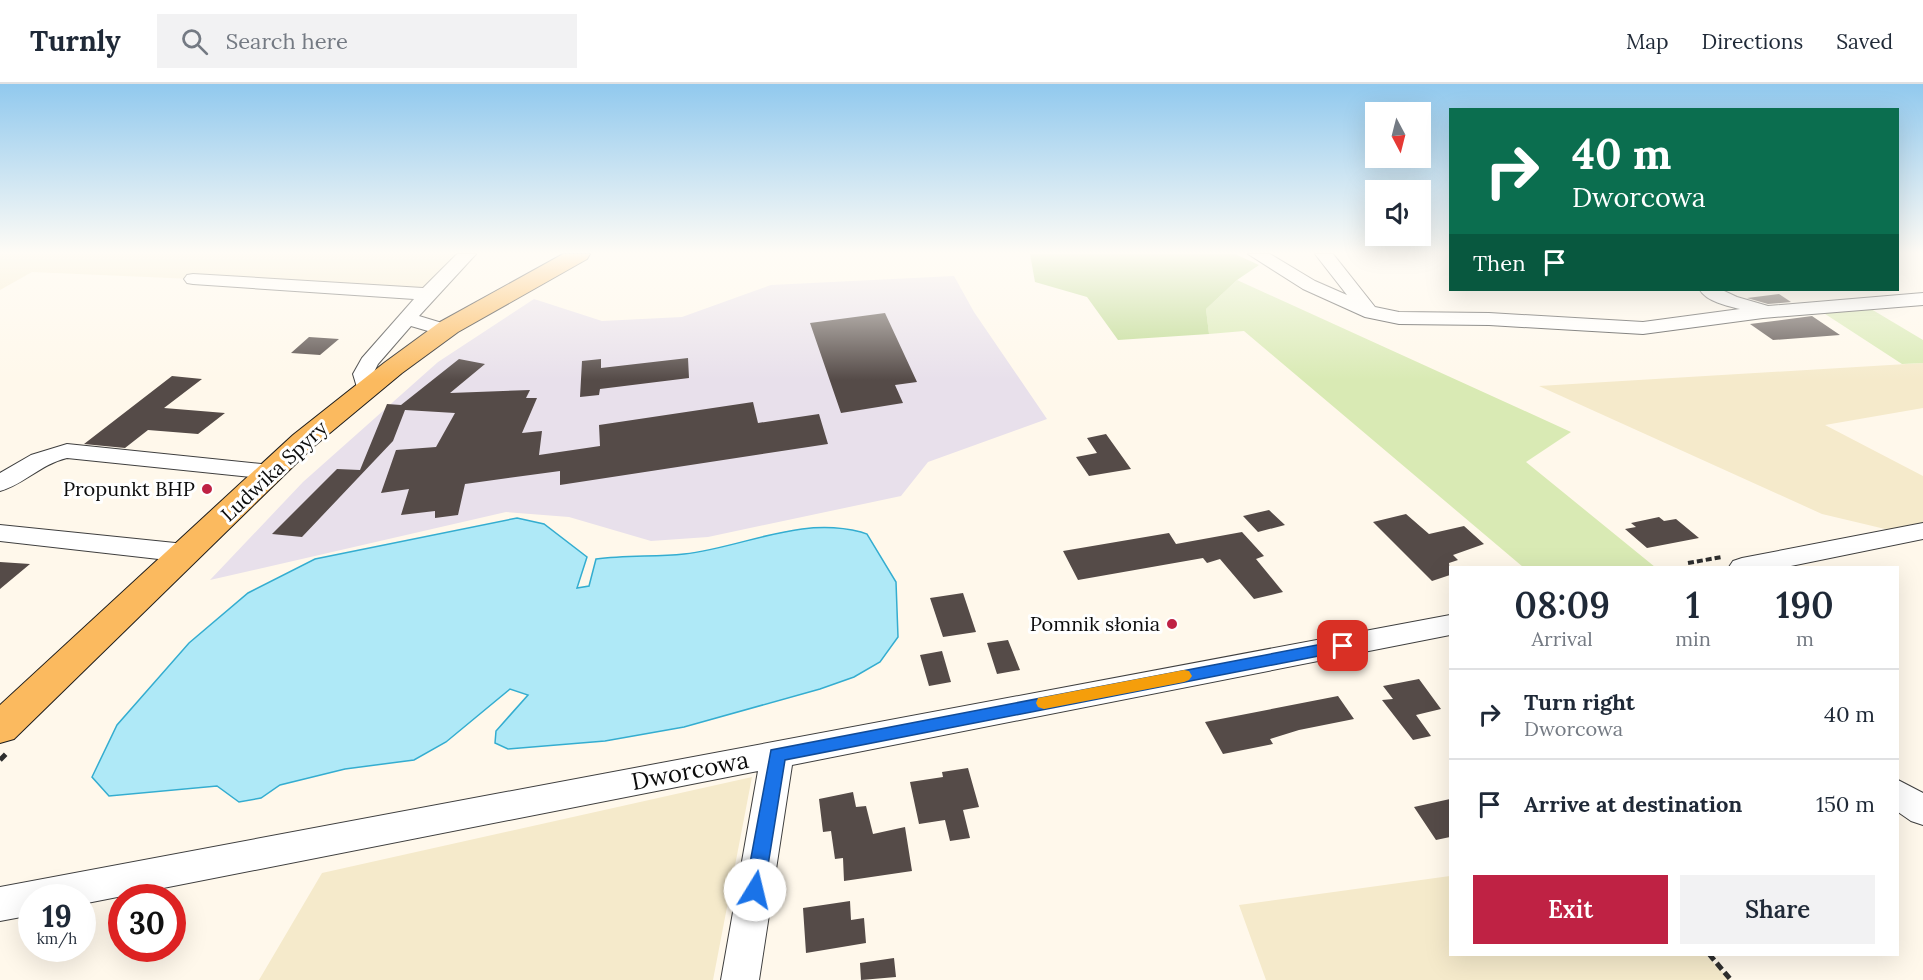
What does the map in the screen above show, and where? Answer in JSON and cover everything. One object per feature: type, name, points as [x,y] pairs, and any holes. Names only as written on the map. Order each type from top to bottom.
[{"type":"main road","name":"Ludwika Spyry","points":[[0,728],[303,441],[367,388],[445,330],[505,296]]},
{"type":"street","points":[[367,388],[363,374],[369,362],[426,296]]},
{"type":"street","points":[[1333,296],[1372,313],[1399,318],[1489,319],[1643,328],[1770,312],[1913,300]]},
{"type":"street","points":[[1355,296],[1372,313]]},
{"type":"street","points":[[1720,296],[1730,301],[1770,312]]},
{"type":"street","points":[[1809,296],[1831,307]]},
{"type":"street","points":[[407,318],[445,330]]},
{"type":"street","points":[[0,484],[33,461],[67,451],[271,472]]},
{"type":"street","points":[[1747,566],[1923,531]]},
{"type":"street","points":[[0,533],[185,553]]},
{"type":"street","name":"Dworcowa","points":[[96,885],[1449,625]]},
{"type":"street","points":[[740,980],[777,755]]},
{"type":"street","points":[[1899,795],[1923,811]]},
{"type":"street","name":"Dworcowa","points":[[0,904],[18,900]]},
{"type":"path","points":[[1711,956],[1731,980]]},
{"type":"shaded area","points":[[741,296],[965,296],[1047,419],[928,462],[901,496],[708,537],[651,541],[569,517],[506,512],[210,580],[303,482],[438,362],[534,299],[602,321],[682,317]]},
{"type":"shaded area","points":[[1923,363],[1923,408],[1825,425],[1923,476],[1923,538],[1822,514],[1539,386]]},
{"type":"shaded area","points":[[752,777],[713,980],[259,980],[322,873]]},
{"type":"shaded area","points":[[1449,876],[1449,956],[1707,956],[1730,980],[1266,980],[1239,905]]},
{"type":"green space","points":[[1083,296],[1220,296],[1206,309],[1209,334],[1118,340],[1087,297]]},
{"type":"green space","points":[[1220,296],[1272,296],[1571,432],[1526,462],[1654,566],[1522,566],[1244,331],[1209,334],[1206,309]]},
{"type":"green space","points":[[1866,306],[1923,340],[1923,363],[1902,364],[1819,310]]},
{"type":"water","points":[[517,518],[544,524],[587,557],[577,588],[589,586],[596,559],[684,554],[794,530],[838,528],[861,532],[867,534],[896,582],[898,637],[880,662],[854,677],[820,689],[684,727],[605,741],[508,749],[495,743],[496,731],[528,695],[510,689],[446,742],[414,760],[345,769],[280,785],[261,798],[239,802],[217,786],[109,796],[92,777],[117,725],[189,643],[248,593],[315,559]]},
{"type":"building","points":[[1782,296],[1791,302],[1768,304],[1747,298]]},
{"type":"building","points":[[885,313],[917,382],[895,385],[903,403],[841,413],[810,323]]},
{"type":"building","points":[[1812,316],[1840,335],[1773,340],[1750,324]]},
{"type":"building","points":[[309,337],[339,339],[320,355],[291,353]]},
{"type":"building","points":[[688,358],[689,378],[600,389],[599,395],[580,397],[582,361],[601,359],[601,368]]},
{"type":"building","points":[[459,359],[485,364],[450,393],[530,390],[526,398],[537,398],[522,433],[542,431],[539,455],[600,446],[599,425],[753,402],[758,423],[819,414],[828,444],[560,485],[560,471],[465,484],[458,515],[435,518],[435,511],[401,515],[409,489],[381,493],[396,450],[436,447],[455,413],[405,410],[393,441],[302,537],[272,534],[337,469],[360,470],[387,404],[401,405]]},
{"type":"building","points":[[172,376],[202,379],[164,408],[225,413],[198,434],[148,430],[125,448],[84,444]]},
{"type":"building","points":[[1106,434],[1131,469],[1089,476],[1076,457],[1097,453],[1087,438]]},
{"type":"building","points":[[1269,510],[1285,525],[1258,532],[1243,516]]},
{"type":"building","points":[[1406,514],[1429,534],[1464,526],[1484,544],[1453,555],[1458,560],[1449,563],[1449,575],[1432,581],[1373,522]]},
{"type":"building","points":[[1659,517],[1664,521],[1676,519],[1699,538],[1647,548],[1625,529],[1636,527],[1631,523]]},
{"type":"building","points":[[1242,532],[1264,556],[1256,559],[1283,592],[1254,599],[1220,559],[1207,563],[1203,558],[1078,580],[1063,551],[1169,533],[1176,544]]},
{"type":"building","points":[[0,562],[30,564],[0,589]]},
{"type":"building","points":[[963,593],[976,632],[943,637],[930,598]]},
{"type":"building","points":[[1008,640],[1020,670],[997,674],[987,643]]},
{"type":"building","points":[[942,651],[951,682],[929,686],[920,655]]},
{"type":"building","points":[[1419,679],[1441,709],[1416,715],[1431,736],[1413,740],[1382,700],[1393,699],[1383,686]]},
{"type":"building","points":[[1338,696],[1354,719],[1299,730],[1270,739],[1273,744],[1223,754],[1205,722]]},
{"type":"building","points":[[968,768],[979,807],[963,810],[970,838],[950,841],[945,820],[919,824],[910,782],[943,777],[942,772]]},
{"type":"building","points":[[853,792],[856,807],[866,806],[873,834],[905,827],[912,871],[844,881],[843,858],[835,859],[831,831],[823,832],[819,799]]},
{"type":"building","points":[[1449,799],[1449,837],[1436,840],[1414,807]]},
{"type":"building","points":[[850,901],[851,920],[864,918],[866,943],[806,953],[803,908]]},
{"type":"building","points":[[894,958],[896,977],[861,980],[860,963]]},
{"type":"slow traffic","points":[[1044,703],[1184,676]]},
{"type":"place","name":"Propunkt BHP","points":[[207,489]]},
{"type":"place","name":"Pomnik słonia","points":[[1172,624]]},
{"type":"route","points":[[755,890],[777,755],[1343,646]]}]
